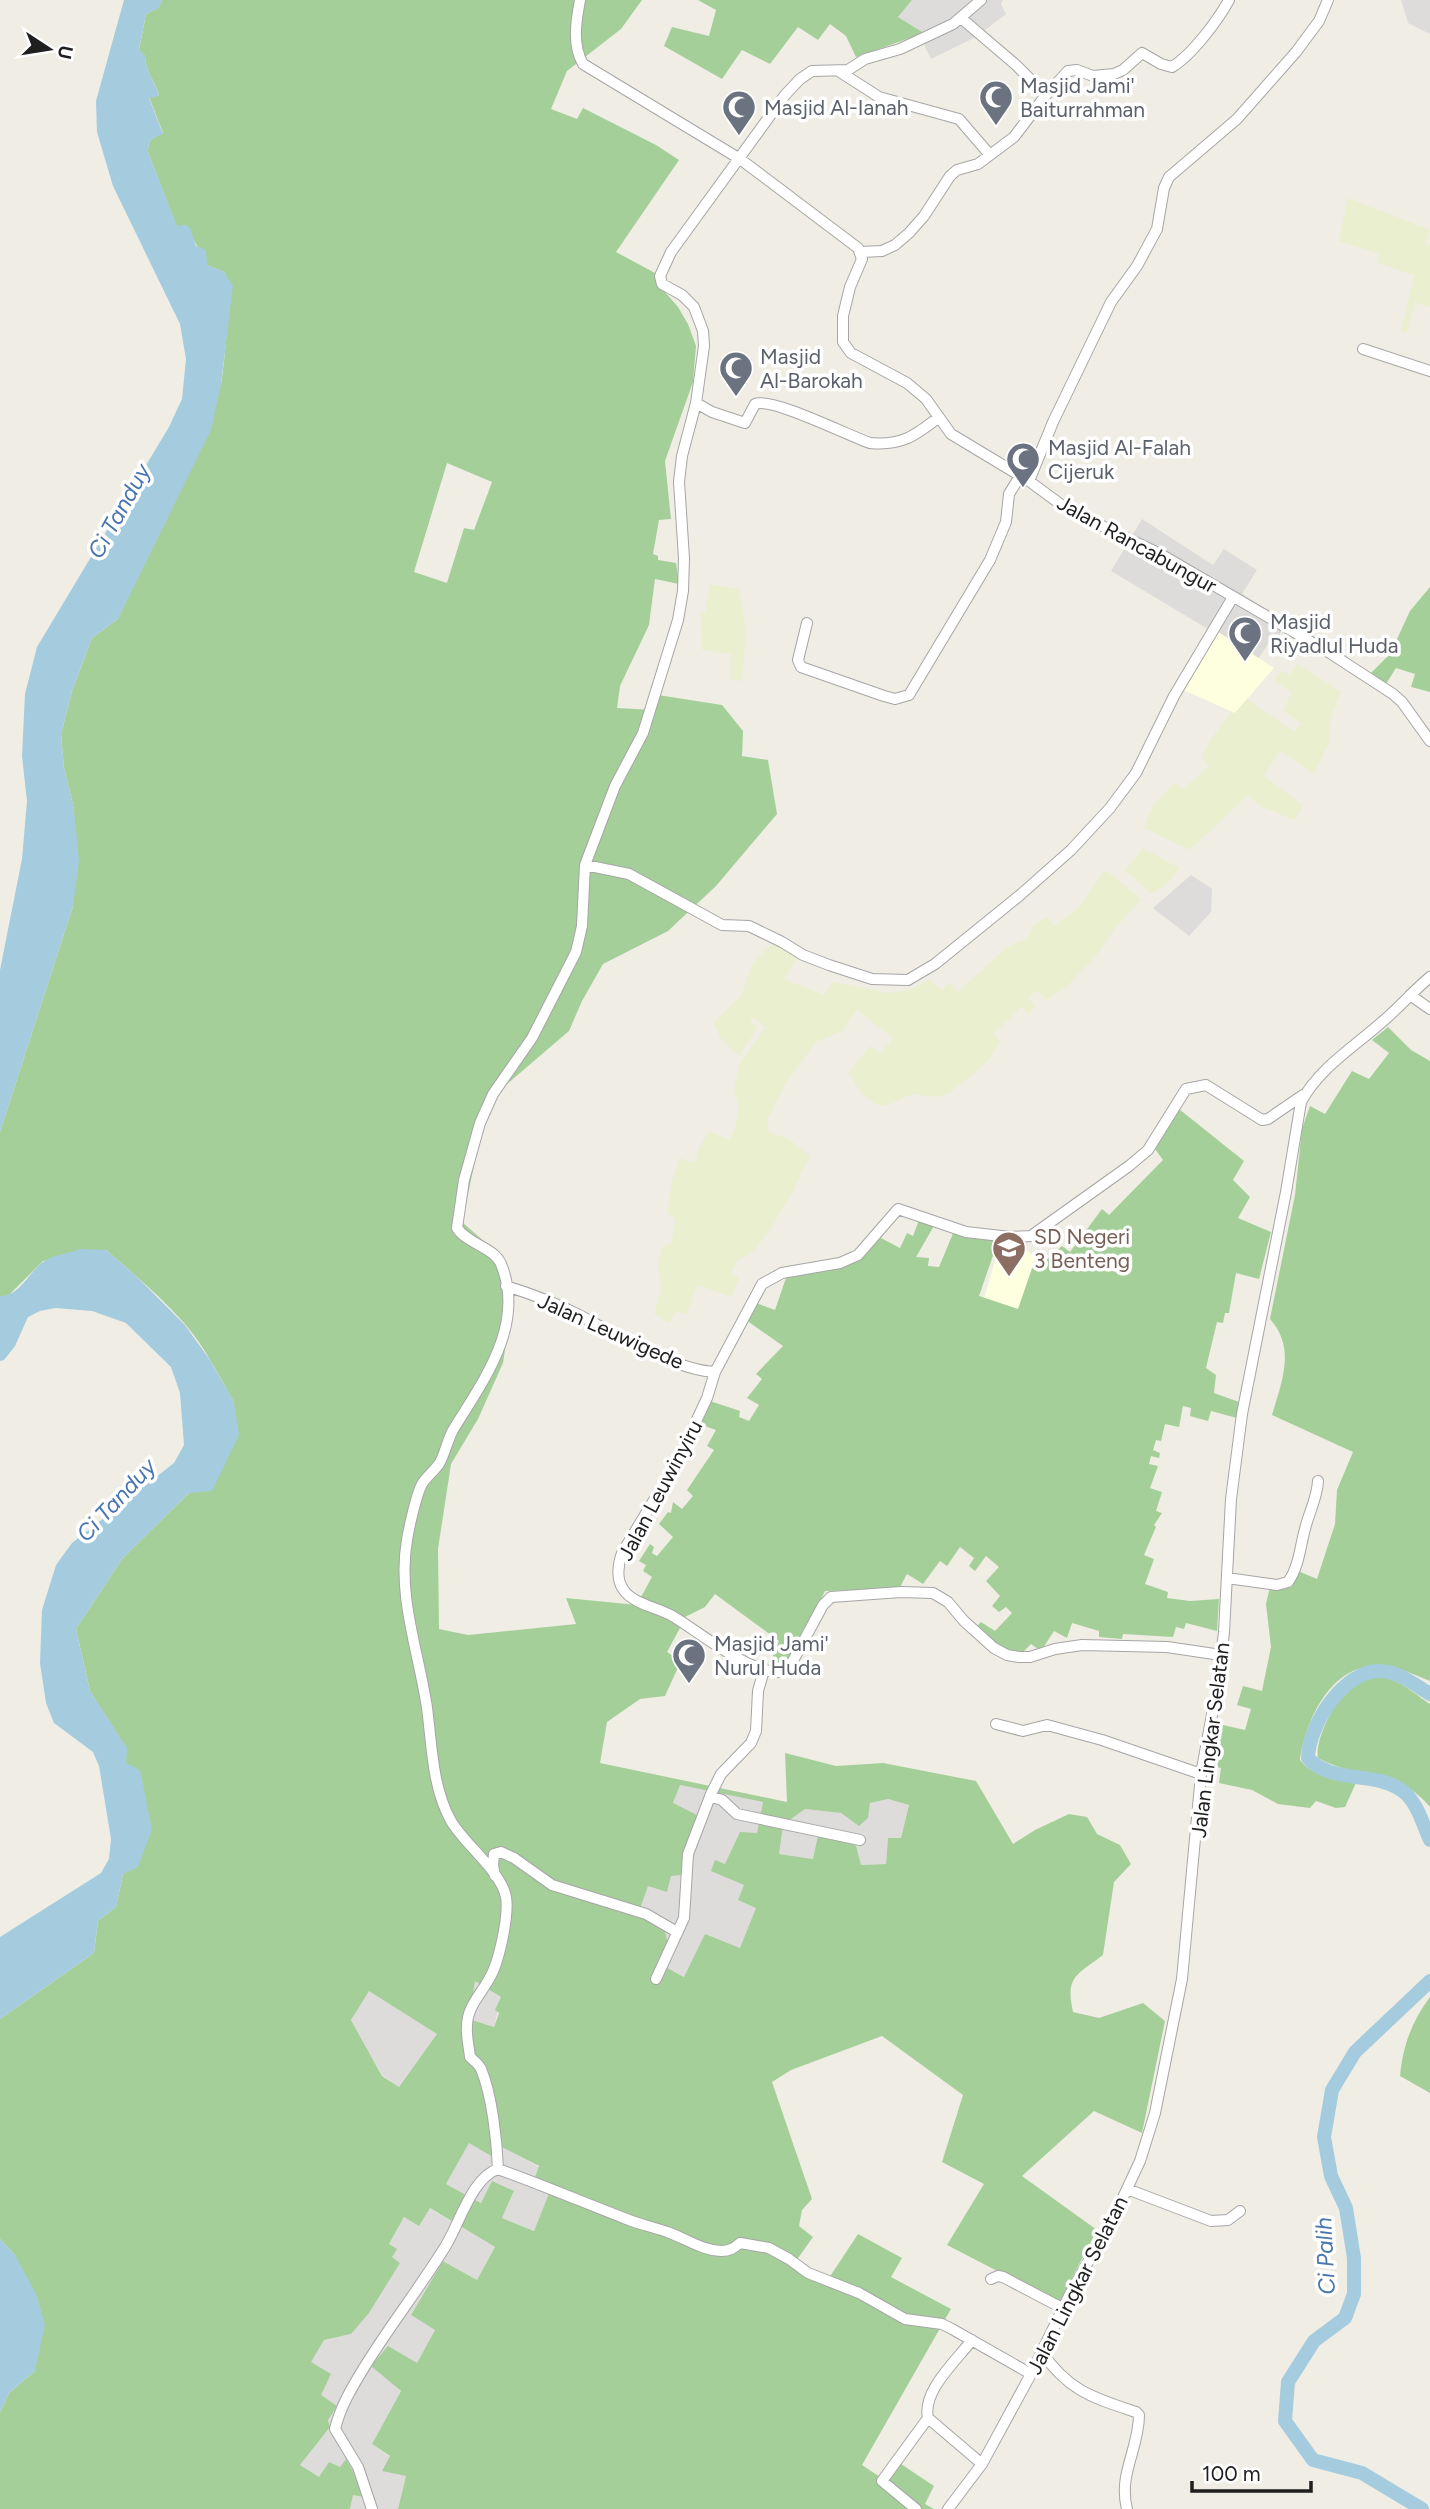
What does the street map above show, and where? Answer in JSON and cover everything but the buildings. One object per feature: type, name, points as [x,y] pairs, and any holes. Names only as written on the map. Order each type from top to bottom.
[{"type":"street","points":[[580,0],[576,36],[583,64],[740,159],[853,244],[861,253],[882,251],[895,245],[925,216],[950,176],[957,170],[978,164],[1021,131],[1046,95],[1072,69],[1093,76],[1114,75],[1142,53],[1167,66],[1176,65],[1217,21],[1229,0]]},
{"type":"street","points":[[840,72],[865,59],[906,46],[961,18],[981,0]]},
{"type":"street","points":[[807,623],[798,660],[801,667],[895,699],[909,695],[990,561],[1005,527],[1009,494],[1025,478],[1111,302],[1137,266],[1157,229],[1164,188],[1169,177],[1237,119],[1296,52],[1319,21],[1328,0]]},
{"type":"street","points":[[961,18],[1046,95]]},
{"type":"street","points":[[498,2169],[493,2118],[481,2067],[470,2057],[466,2024],[475,1998],[490,1978],[505,1929],[506,1898],[502,1884],[450,1819],[441,1794],[431,1754],[427,1708],[406,1589],[406,1541],[422,1484],[439,1464],[452,1432],[488,1373],[507,1325],[506,1286],[501,1263],[497,1257],[463,1236],[457,1228],[475,1140],[493,1094],[532,1038],[576,952],[581,937],[585,864],[615,786],[643,733],[678,620],[683,591],[684,558],[679,482],[682,456],[696,404],[704,346],[699,318],[686,299],[662,284],[660,276],[683,234],[785,95],[812,71],[818,69],[840,72],[879,97],[959,119],[990,155]]},
{"type":"street","name":"Jalan Rancabungur","points":[[861,253],[861,263],[850,287],[845,307],[843,337],[851,354],[907,383],[926,399],[951,434],[1025,478],[1068,509],[1162,555],[1331,653],[1393,694],[1402,702],[1430,741]]},
{"type":"street","points":[[1363,349],[1430,371]]},
{"type":"street","points":[[696,404],[745,423],[755,404],[761,402],[879,444],[911,438],[939,417]]},
{"type":"street","points":[[585,864],[629,874],[722,925],[749,926],[803,955],[829,965],[872,979],[908,980],[935,964],[1019,896],[1071,850],[1110,808],[1136,773],[1174,696],[1233,597]]},
{"type":"street","name":"Jalan Lingkar Selatan","points":[[948,2509],[982,2464],[1031,2374],[1062,2308],[1127,2189],[1148,2140],[1182,1979],[1201,1774],[1221,1655],[1231,1499],[1242,1414],[1286,1192],[1296,1119],[1305,1094],[1335,1061],[1384,1021],[1430,977]]},
{"type":"street","points":[[1410,995],[1430,1009]]},
{"type":"street","points":[[715,1372],[762,1284],[782,1273],[840,1264],[858,1255],[898,1209],[966,1232],[1010,1237],[1031,1236],[1129,1167],[1148,1150],[1186,1089],[1206,1085],[1237,1107],[1262,1120],[1268,1119],[1305,1094]]},
{"type":"street","name":"Jalan Leuwigede","points":[[506,1286],[577,1314],[668,1359],[715,1372]]},
{"type":"street","name":"Jalan Leuwinyiru","points":[[715,1372],[707,1398],[677,1462],[622,1553],[619,1562],[620,1583],[627,1594],[673,1616],[717,1646],[764,1670]]},
{"type":"street","points":[[1227,1578],[1277,1585],[1288,1582],[1295,1569],[1305,1527],[1315,1502],[1318,1481]]},
{"type":"street","points":[[656,1979],[685,1912],[688,1854],[710,1796],[721,1774],[751,1743],[754,1736],[758,1690],[764,1670],[785,1673],[791,1667],[823,1605],[831,1597],[901,1592],[941,1595],[964,1621],[994,1648],[1007,1655],[1026,1657],[1055,1648],[1082,1645],[1167,1647],[1221,1655]]},
{"type":"street","points":[[996,1724],[1023,1731],[1047,1725],[1102,1740],[1201,1774]]},
{"type":"street","points":[[710,1796],[722,1800],[737,1814],[860,1840]]},
{"type":"street","points":[[495,1876],[494,1854],[501,1852],[552,1885],[646,1914],[677,1932]]},
{"type":"street","points":[[372,2509],[358,2467],[335,2428],[338,2418],[347,2396],[446,2245],[474,2192],[490,2171],[498,2169],[705,2248],[732,2250],[740,2243],[769,2248],[808,2273],[859,2293],[905,2319],[942,2325],[1031,2374]]},
{"type":"street","points":[[1127,2189],[1211,2221],[1228,2220],[1240,2211]]},
{"type":"street","points":[[991,2279],[1003,2277],[1062,2308]]},
{"type":"street","points":[[972,2340],[934,2386],[926,2409],[928,2418],[982,2464]]},
{"type":"street","points":[[1042,2352],[1053,2369],[1075,2389],[1136,2412],[1139,2416],[1137,2437],[1124,2481],[1128,2509]]},
{"type":"street","points":[[916,2509],[882,2481],[928,2418]]},
{"type":"shaded area","points":[[912,0],[1003,0],[1001,4],[1006,14],[976,37],[931,59],[925,47],[924,33],[898,17]]},
{"type":"shaded area","points":[[1401,0],[1430,0],[1430,34],[1408,23]]},
{"type":"shaded area","points":[[1348,198],[1430,230],[1425,243],[1430,245],[1430,307],[1415,303],[1407,332],[1401,331],[1414,276],[1377,262],[1379,254],[1339,241]]},
{"type":"shaded area","points":[[1142,519],[1213,565],[1224,549],[1257,570],[1242,594],[1286,622],[1275,644],[1270,641],[1258,659],[1111,571]]},
{"type":"shaded area","points":[[710,584],[739,589],[746,630],[742,681],[731,680],[731,654],[702,650],[701,612],[705,613]]},
{"type":"shaded area","points":[[1217,631],[1274,668],[1235,713],[1181,689]]},
{"type":"shaded area","points":[[1297,663],[1341,692],[1330,721],[1329,742],[1314,774],[1280,751],[1264,776],[1303,805],[1295,820],[1264,808],[1247,796],[1190,850],[1144,828],[1152,807],[1174,783],[1183,789],[1209,766],[1202,756],[1211,739],[1231,712],[1235,713],[1247,699],[1294,732],[1301,723],[1283,711],[1292,692],[1274,680],[1281,671],[1290,675]]},
{"type":"shaded area","points":[[1143,848],[1179,868],[1168,883],[1151,894],[1125,870]]},
{"type":"shaded area","points":[[1106,870],[1141,899],[1113,931],[1096,956],[1065,988],[1048,999],[1037,990],[1033,993],[1029,999],[1036,1006],[1029,1014],[1021,1007],[994,1034],[1000,1042],[992,1056],[949,1093],[937,1097],[912,1094],[886,1106],[876,1104],[863,1095],[848,1072],[870,1046],[881,1053],[893,1038],[857,1010],[843,1031],[816,1042],[786,1083],[767,1120],[769,1132],[789,1139],[810,1156],[769,1231],[753,1251],[737,1261],[731,1273],[739,1277],[732,1297],[697,1285],[687,1314],[676,1311],[670,1323],[654,1314],[661,1289],[658,1263],[663,1246],[671,1243],[676,1219],[667,1213],[672,1181],[680,1158],[695,1163],[699,1147],[710,1131],[729,1140],[735,1129],[739,1108],[734,1089],[740,1062],[765,1028],[753,1017],[750,1021],[757,1028],[739,1056],[720,1037],[714,1023],[742,994],[753,963],[775,941],[799,957],[784,979],[824,995],[833,982],[889,993],[905,991],[930,980],[942,990],[949,982],[958,992],[1007,947],[1028,938],[1033,925],[1047,917],[1054,926],[1079,907]]},
{"type":"shaded area","points":[[1191,875],[1212,889],[1211,912],[1189,936],[1153,908]]},
{"type":"shaded area","name":"SD Negeri 3 Benteng","points":[[1001,1241],[1028,1251],[1035,1258],[1019,1309],[984,1298]]},
{"type":"shaded area","points":[[680,1785],[763,1802],[757,1834],[725,1864],[712,1871],[745,1885],[757,1908],[740,1949],[685,1977],[662,1965],[639,1913],[648,1885],[671,1875],[682,1875],[673,1803]]},
{"type":"shaded area","points":[[888,1799],[909,1805],[901,1838],[888,1839],[886,1864],[861,1865],[836,1831],[833,1840],[813,1859],[778,1854],[783,1825],[805,1809],[841,1813],[859,1825],[870,1803]]},
{"type":"shaded area","points":[[475,1980],[501,1997],[494,2027],[469,2019]]},
{"type":"shaded area","points":[[369,1990],[438,2034],[399,2087],[382,2075],[351,2020]]},
{"type":"shaded area","points":[[491,2141],[539,2167],[553,2186],[534,2231],[502,2218],[514,2192],[482,2203],[446,2184],[469,2142]]},
{"type":"shaded area","points":[[429,2208],[495,2247],[477,2280],[444,2261],[411,2315],[435,2330],[417,2363],[372,2366],[401,2391],[372,2444],[390,2457],[383,2471],[406,2476],[398,2509],[350,2509],[353,2495],[362,2497],[346,2460],[340,2468],[319,2478],[300,2465],[330,2427],[310,2362],[324,2340],[351,2334],[400,2263],[392,2257],[389,2244],[404,2217]]},
{"type":"green space","points":[[162,0],[642,0],[621,29],[567,71],[551,109],[577,119],[583,108],[656,145],[679,160],[616,252],[655,273],[658,284],[678,307],[688,324],[696,346],[693,382],[665,461],[671,519],[659,520],[653,554],[658,556],[658,560],[676,563],[679,584],[655,579],[649,625],[620,686],[617,708],[653,710],[658,695],[722,705],[743,731],[742,756],[768,760],[777,814],[716,886],[668,931],[603,964],[569,1031],[499,1091],[484,1119],[462,1222],[503,1258],[512,1305],[503,1363],[478,1419],[451,1464],[438,1549],[439,1629],[468,1635],[576,1624],[566,1598],[637,1605],[658,1613],[680,1628],[667,1652],[681,1661],[665,1696],[640,1699],[607,1722],[600,1763],[787,1802],[785,1753],[836,1766],[883,1763],[976,1781],[1013,1844],[1069,1814],[1087,1817],[1097,1834],[1120,1845],[1131,1864],[1114,1882],[1103,1955],[1080,1972],[1072,1983],[1073,2012],[1099,2018],[1143,2003],[1165,2021],[1142,2133],[1094,2111],[1022,2176],[1097,2230],[1059,2303],[947,2245],[984,2184],[942,2162],[963,2095],[882,2036],[791,2070],[772,2082],[812,2199],[802,2210],[799,2226],[813,2237],[796,2261],[829,2278],[858,2234],[902,2258],[891,2277],[951,2309],[862,2465],[883,2479],[895,2460],[934,2486],[925,2504],[934,2509],[398,2509],[406,2476],[382,2471],[390,2456],[372,2444],[401,2391],[371,2366],[388,2346],[417,2363],[435,2330],[411,2315],[443,2261],[477,2280],[495,2247],[430,2208],[419,2226],[404,2217],[389,2244],[397,2249],[392,2257],[400,2263],[369,2313],[351,2334],[324,2340],[311,2362],[331,2374],[321,2395],[337,2406],[328,2420],[330,2427],[300,2465],[319,2477],[329,2462],[340,2467],[346,2459],[363,2497],[353,2495],[350,2509],[0,2509],[0,2412],[9,2393],[35,2371],[15,2255],[0,2239],[0,2019],[94,1953],[98,1921],[116,1907],[123,1874],[126,1748],[90,1691],[76,1629],[122,1559],[189,1493],[234,1402],[185,1324],[106,1250],[43,1261],[8,1296],[0,1296],[0,1132],[73,906],[74,809],[64,768],[61,734],[72,691],[92,638],[118,619],[221,384],[223,372],[232,286],[224,272],[207,265],[186,225],[177,227],[148,152],[151,140],[163,133],[149,97],[159,95],[145,56],[139,50],[146,14],[158,8]],"holes":[[[447,463],[492,482],[474,530],[464,528],[447,583],[414,572]],[[680,1785],[763,1802],[757,1833],[740,1832],[725,1864],[715,1860],[711,1871],[744,1885],[738,1900],[756,1908],[740,1948],[705,1934],[684,1977],[662,1965],[668,1943],[664,1928],[639,1912],[648,1886],[667,1892],[671,1876],[682,1875],[685,1850],[697,1815],[673,1803]],[[888,1799],[909,1805],[901,1838],[888,1838],[886,1864],[861,1865],[856,1846],[836,1831],[832,1840],[818,1836],[813,1859],[779,1854],[783,1825],[805,1809],[841,1813],[859,1826],[868,1818],[870,1803]],[[475,1981],[501,1997],[495,2010],[499,2013],[494,2027],[469,2019]],[[369,1991],[437,2034],[399,2087],[382,2076],[351,2020]],[[492,2142],[539,2166],[535,2177],[552,2186],[534,2231],[502,2218],[514,2191],[492,2181],[481,2203],[446,2184],[469,2143],[493,2157]]]},
{"type":"green space","points":[[698,0],[912,0],[898,17],[924,33],[856,57],[846,36],[830,24],[818,40],[798,27],[770,64],[742,50],[722,79],[664,46],[672,27],[709,36],[716,10]]},
{"type":"green space","points":[[1430,587],[1430,692],[1411,687],[1415,674],[1396,668],[1386,684],[1370,674],[1390,654],[1410,611]]},
{"type":"green space","points":[[1388,1027],[1411,1050],[1430,1061],[1430,1681],[1383,1666],[1365,1667],[1349,1673],[1336,1683],[1315,1711],[1300,1760],[1318,1773],[1356,1783],[1345,1807],[1336,1808],[1316,1801],[1310,1808],[1278,1804],[1252,1790],[1219,1783],[1221,1768],[1208,1765],[1214,1723],[1245,1730],[1251,1709],[1237,1705],[1243,1686],[1262,1691],[1271,1647],[1266,1604],[1270,1587],[1298,1571],[1317,1579],[1335,1524],[1337,1490],[1353,1452],[1272,1415],[1283,1377],[1285,1353],[1283,1341],[1270,1319],[1295,1195],[1302,1129],[1310,1106],[1325,1114],[1352,1071],[1369,1079],[1389,1053],[1372,1040]]},
{"type":"green space","points":[[1179,1109],[1244,1161],[1233,1180],[1250,1197],[1238,1218],[1271,1232],[1259,1279],[1236,1273],[1229,1313],[1225,1313],[1223,1323],[1217,1322],[1206,1368],[1216,1375],[1214,1393],[1239,1402],[1237,1418],[1211,1411],[1208,1421],[1190,1416],[1191,1408],[1183,1406],[1179,1427],[1165,1424],[1161,1441],[1156,1440],[1153,1450],[1160,1453],[1159,1458],[1151,1456],[1149,1464],[1158,1466],[1150,1488],[1162,1492],[1156,1511],[1162,1513],[1154,1525],[1156,1527],[1144,1555],[1154,1559],[1145,1584],[1168,1592],[1167,1598],[1190,1601],[1219,1599],[1217,1631],[1186,1623],[1184,1629],[1176,1627],[1173,1637],[1123,1634],[1122,1639],[1099,1637],[1099,1631],[1072,1623],[1067,1638],[1054,1631],[1041,1651],[1031,1644],[1022,1653],[1007,1652],[975,1628],[981,1622],[995,1631],[1012,1613],[1006,1607],[999,1612],[992,1606],[1000,1596],[986,1581],[999,1567],[986,1556],[975,1571],[969,1566],[974,1558],[960,1547],[947,1566],[940,1561],[923,1584],[907,1574],[899,1589],[825,1591],[788,1665],[769,1665],[779,1641],[715,1594],[705,1607],[683,1618],[641,1597],[652,1577],[643,1571],[646,1565],[639,1561],[650,1544],[654,1547],[652,1553],[657,1556],[673,1537],[659,1524],[668,1512],[671,1513],[673,1502],[682,1509],[693,1496],[687,1490],[714,1450],[707,1446],[716,1430],[699,1424],[710,1401],[740,1411],[739,1417],[749,1421],[759,1405],[747,1398],[762,1379],[756,1374],[783,1346],[746,1320],[756,1303],[775,1310],[787,1275],[839,1267],[879,1237],[900,1248],[907,1233],[913,1236],[919,1220],[935,1224],[916,1257],[929,1258],[928,1266],[939,1267],[954,1231],[998,1241],[979,1296],[1018,1309],[1038,1251],[1048,1259],[1062,1246],[1070,1252],[1102,1209],[1109,1215],[1163,1160],[1155,1149]]},
{"type":"green space","points":[[1376,1676],[1398,1683],[1430,1704],[1430,1807],[1418,1795],[1391,1780],[1332,1765],[1318,1758],[1319,1741],[1327,1720],[1344,1693],[1356,1682]]},
{"type":"green space","points":[[1430,1997],[1430,2093],[1400,2076],[1409,2034]]},
{"type":"water","name":"Ci Tanduy","points":[[124,0],[162,0],[159,8],[146,14],[139,49],[145,56],[159,96],[149,98],[163,134],[151,140],[148,152],[177,226],[186,225],[190,228],[196,246],[206,250],[207,265],[224,272],[233,286],[221,384],[211,430],[118,619],[92,638],[72,691],[61,734],[64,768],[74,809],[79,861],[73,906],[0,1132],[0,970],[22,859],[27,801],[22,756],[25,694],[37,647],[169,427],[182,399],[186,359],[180,324],[113,186],[97,132],[96,101]]},
{"type":"water","points":[[81,1249],[106,1250],[185,1325],[210,1360],[234,1402],[239,1435],[212,1491],[189,1493],[122,1559],[76,1629],[90,1691],[127,1748],[126,1763],[140,1770],[152,1829],[138,1867],[123,1874],[116,1907],[98,1921],[94,1953],[0,2019],[0,1937],[101,1873],[109,1859],[111,1839],[99,1766],[93,1752],[54,1723],[46,1703],[40,1663],[42,1610],[56,1565],[72,1543],[174,1463],[184,1445],[180,1393],[171,1367],[126,1323],[92,1311],[55,1308],[40,1311],[28,1317],[15,1346],[4,1360],[0,1361],[0,1296],[13,1293],[47,1260]]},
{"type":"water","points":[[0,2239],[15,2255],[37,2296],[45,2325],[35,2371],[9,2393],[0,2412]]},
{"type":"waterway","name":"Ci Palih","points":[[1430,1694],[1393,1673],[1366,1673],[1341,1689],[1330,1702],[1314,1730],[1308,1758],[1329,1772],[1381,1781],[1404,1792],[1417,1809],[1430,1840]]},
{"type":"waterway","name":"Ci Palih","points":[[1422,2509],[1362,2473],[1313,2460],[1285,2421],[1288,2382],[1314,2341],[1345,2318],[1354,2294],[1354,2258],[1346,2208],[1331,2176],[1324,2137],[1332,2090],[1355,2052],[1430,1981]]},
{"type":"place","name":"Masjid Jami' Baiturrahman","points":[[996,127]]},
{"type":"place","name":"Masjid Al-Ianah","points":[[739,137]]},
{"type":"place","name":"Masjid Al-Barokah","points":[[736,398]]},
{"type":"place","name":"Masjid Al-Falah Cijeruk","points":[[1023,489]]},
{"type":"place","name":"Masjid Riyadlul Huda","points":[[1245,663]]},
{"type":"place","name":"SD Negeri 3 Benteng","points":[[1009,1278]]},
{"type":"place","name":"Masjid Jami' Nurul Huda","points":[[689,1685]]}]
